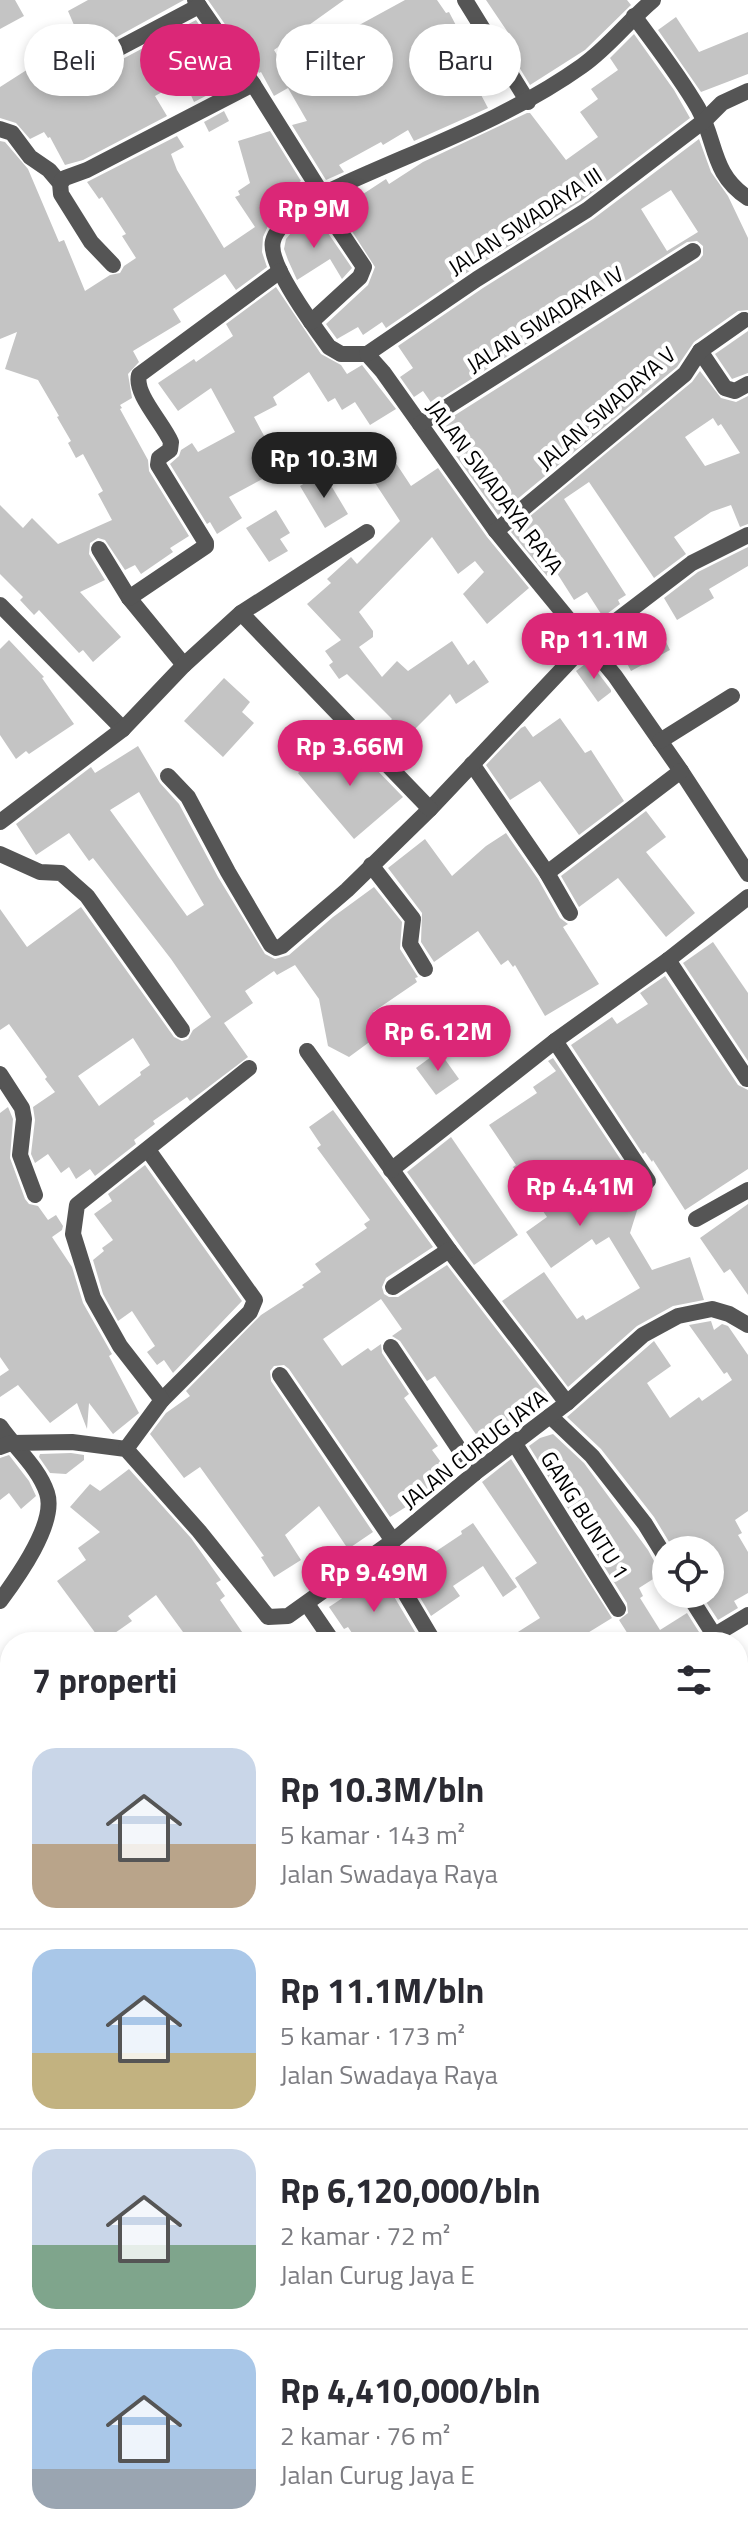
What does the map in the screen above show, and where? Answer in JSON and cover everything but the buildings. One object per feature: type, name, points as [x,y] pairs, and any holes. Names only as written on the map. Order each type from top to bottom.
[{"type":"street","points":[[465,0],[528,102]]},
{"type":"street","points":[[367,354],[335,352],[311,322],[280,271],[273,249],[274,238],[286,222],[320,196],[528,102],[607,46],[653,0]]},
{"type":"street","points":[[124,45],[197,3],[212,24]]},
{"type":"street","points":[[634,16],[686,87],[705,120],[715,158],[724,176],[732,187],[748,198]]},
{"type":"street","name":"JALAN SWADAYA III","points":[[367,354],[492,269],[587,210],[705,120],[722,103],[748,91]]},
{"type":"street","points":[[60,183],[230,96]]},
{"type":"street","points":[[260,96],[364,267],[360,277],[311,322]]},
{"type":"street","points":[[0,129],[12,133],[30,157],[49,170],[60,183],[61,194],[91,242],[113,265]]},
{"type":"street","name":"JALAN SWADAYA IV","points":[[420,424],[693,251]]},
{"type":"street","points":[[129,598],[206,546],[158,465],[159,458],[170,450],[171,442],[141,392],[139,375],[280,271]]},
{"type":"street","name":"JALAN SWADAYA V","points":[[496,531],[685,374],[700,351],[744,320]]},
{"type":"street","points":[[700,351],[725,388],[735,391],[748,384]]},
{"type":"street","name":"JALAN SWADAYA RAYA","points":[[367,354],[496,531],[615,676],[748,874]]},
{"type":"street","points":[[0,822],[123,729],[184,665],[241,613],[367,532]]},
{"type":"street","points":[[168,776],[188,797],[271,945],[276,948],[282,946],[347,890],[430,809],[587,643],[692,563],[748,535]]},
{"type":"street","points":[[99,549],[129,598],[184,665]]},
{"type":"street","points":[[3,613],[123,729]]},
{"type":"street","points":[[241,613],[430,809]]},
{"type":"street","points":[[660,741],[732,696]]},
{"type":"street","points":[[472,764],[547,873],[570,913]]},
{"type":"street","points":[[547,873],[681,771]]},
{"type":"street","points":[[0,854],[40,872],[61,873],[87,896],[182,1030]]},
{"type":"street","points":[[371,865],[413,919],[410,944],[425,969]]},
{"type":"street","points":[[391,1170],[555,1041],[668,960],[748,897]]},
{"type":"street","points":[[668,960],[747,1079]]},
{"type":"street","points":[[555,1041],[648,1181]]},
{"type":"street","points":[[307,1051],[449,1250],[567,1403]]},
{"type":"street","points":[[162,1400],[120,1346],[93,1298],[73,1234],[77,1205],[249,1068]]},
{"type":"street","points":[[0,1074],[22,1108],[24,1119],[20,1155],[35,1195]]},
{"type":"street","points":[[6,1445],[72,1442],[126,1449],[162,1400],[250,1312],[255,1300],[148,1150]]},
{"type":"street","points":[[696,1219],[748,1190]]},
{"type":"street","points":[[393,1287],[449,1250]]},
{"type":"street","name":"JALAN CURUG JAYA","points":[[126,1449],[199,1531],[268,1617],[288,1616],[387,1546],[475,1473],[567,1403],[643,1335],[678,1316],[712,1309],[748,1325]]},
{"type":"street","points":[[391,1347],[475,1473]]},
{"type":"street","points":[[280,1375],[387,1546],[429,1632]]},
{"type":"street","points":[[550,1416],[592,1456],[652,1536]]},
{"type":"street","points":[[0,1426],[6,1445],[39,1477],[49,1504],[37,1543],[0,1601]]},
{"type":"street","name":"GANG BUNTU 1","points":[[515,1444],[618,1609]]},
{"type":"street","points":[[307,1604],[326,1632]]},
{"type":"street","points":[[695,1608],[706,1632]]},
{"type":"street","points":[[720,1632],[748,1615]]}]
